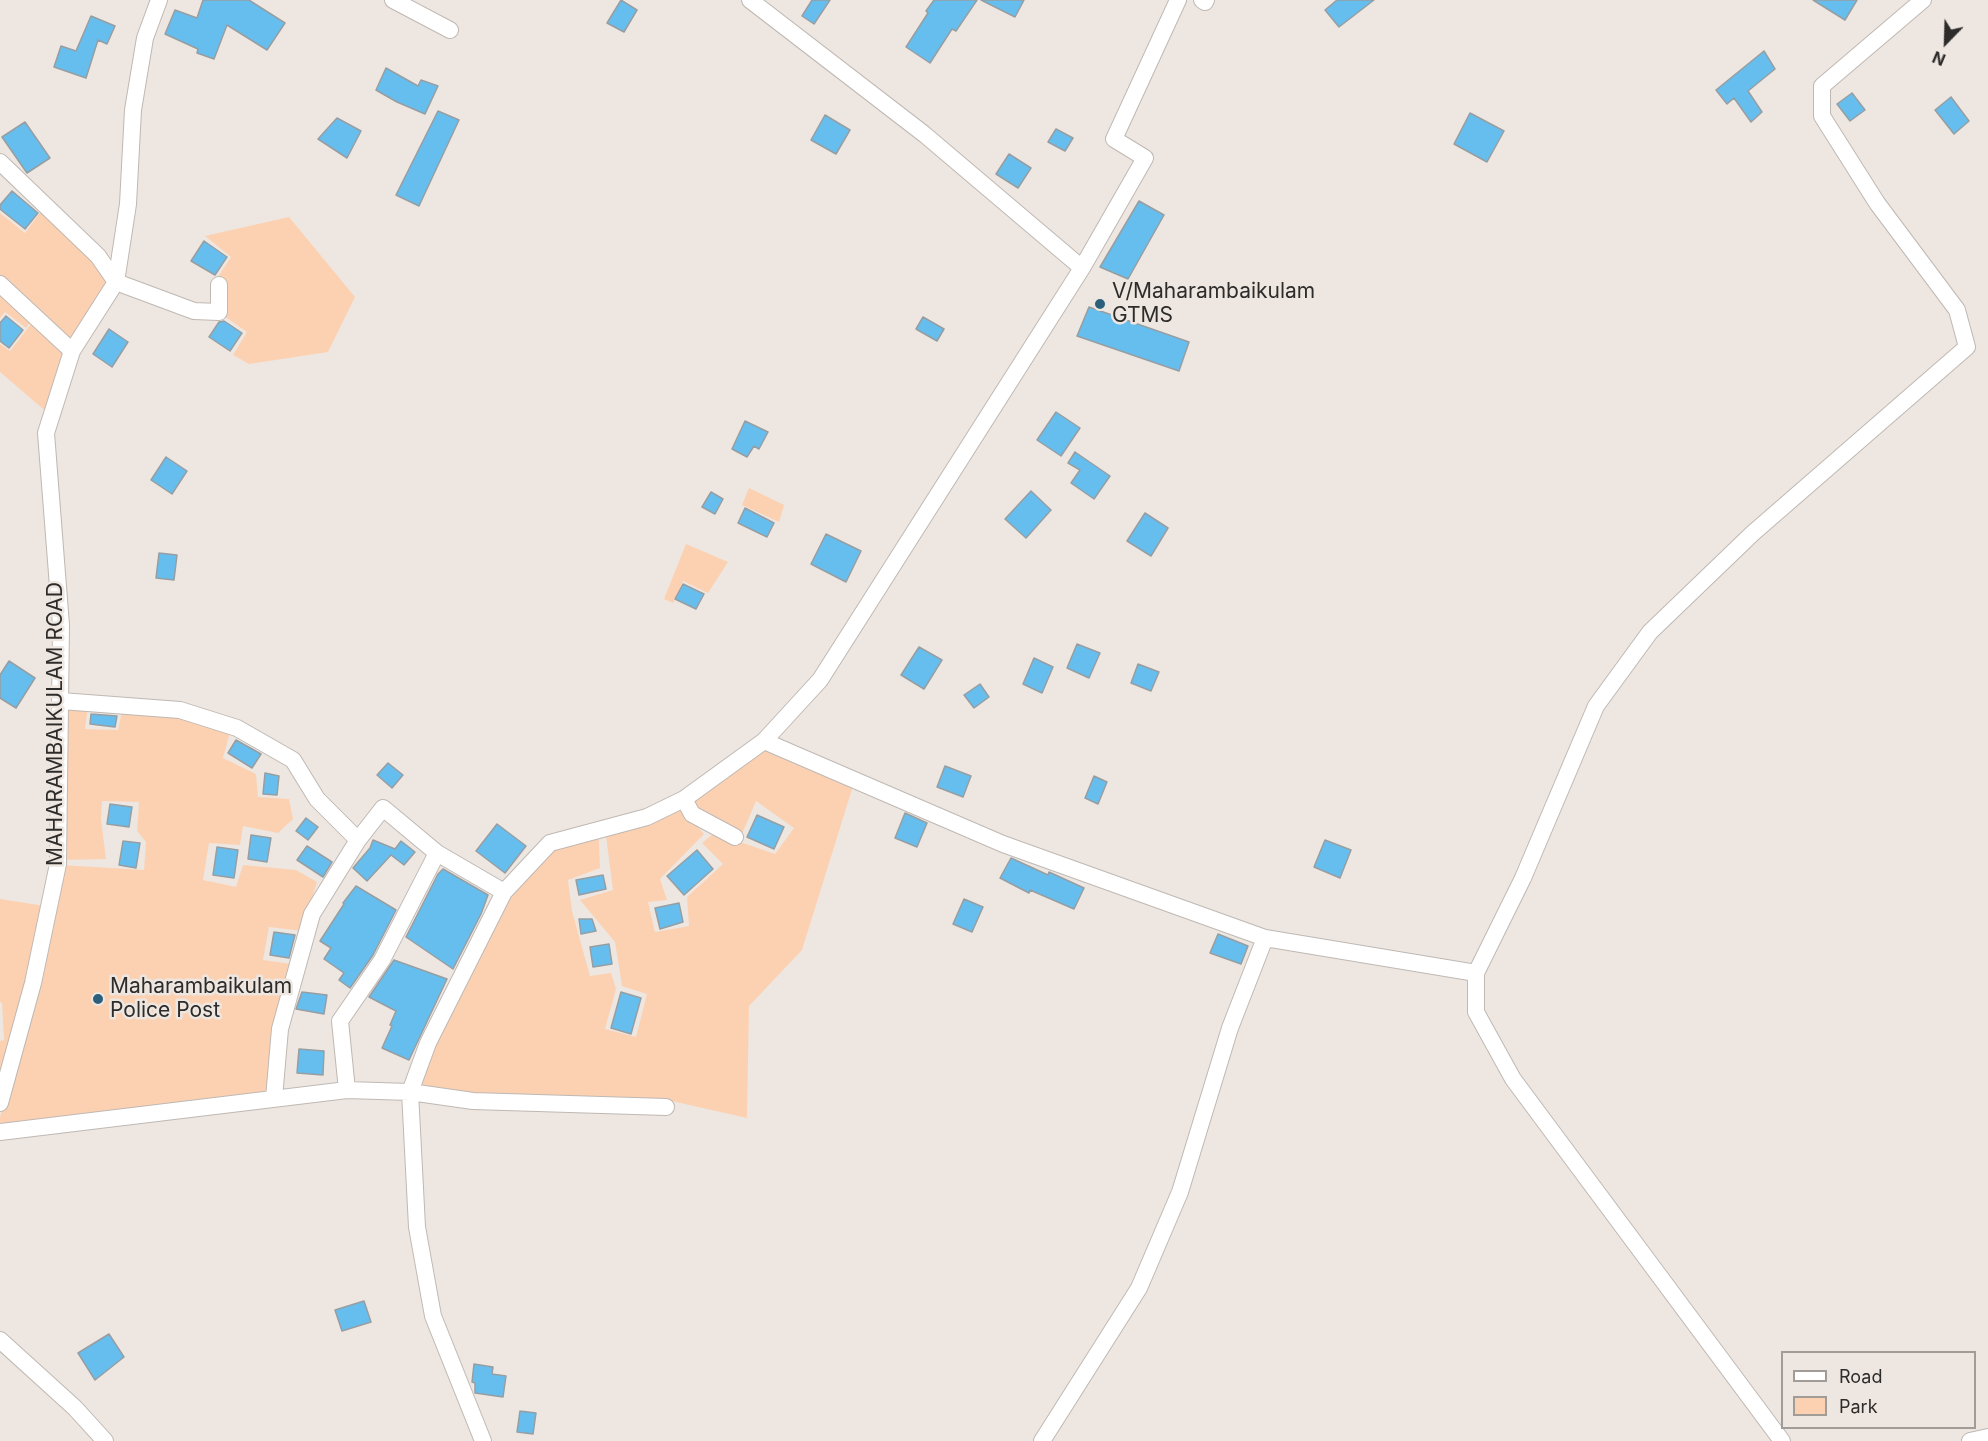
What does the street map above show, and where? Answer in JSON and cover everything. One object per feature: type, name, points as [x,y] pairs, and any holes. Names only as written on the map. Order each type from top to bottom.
[{"type":"street","name":"MAHARAMBAIKULAM ROAD","points":[[0,1103],[33,982],[58,864],[61,626],[46,433],[72,351],[116,282],[128,204],[133,110],[145,38],[159,0]]},
{"type":"street","points":[[393,0],[450,30]]},
{"type":"street","points":[[750,0],[924,134],[1082,268]]},
{"type":"street","points":[[483,1441],[433,1316],[417,1227],[410,1092],[428,1043],[504,892],[550,843],[647,817],[684,799],[764,741],[820,680],[1082,268],[1145,158],[1114,139],[1178,0]]},
{"type":"street","points":[[1782,1441],[1513,1080],[1476,1012],[1476,973],[1523,878],[1596,706],[1650,632],[1753,534],[1967,347],[1957,310],[1877,203],[1822,116],[1822,86],[1923,0]]},
{"type":"street","points":[[0,162],[98,256],[116,282],[194,311],[219,312],[219,285]]},
{"type":"street","points":[[0,284],[72,351]]},
{"type":"street","points":[[61,701],[180,710],[237,728],[293,760],[317,798],[358,840]]},
{"type":"street","points":[[764,741],[1003,844],[1265,938],[1476,973]]},
{"type":"street","points":[[684,799],[692,814],[735,837]]},
{"type":"street","points":[[274,1098],[280,1029],[312,914],[358,840],[383,808],[437,853],[504,892]]},
{"type":"street","points":[[347,1090],[340,1021],[382,960],[437,853]]},
{"type":"street","points":[[1042,1441],[1139,1288],[1180,1192],[1230,1028],[1265,938]]},
{"type":"street","points":[[0,1132],[347,1090],[410,1092],[473,1101],[666,1107]]},
{"type":"street","points":[[0,1340],[75,1408],[105,1441]]},
{"type":"street","points":[[1970,1441],[1988,1437]]},
{"type":"green space","points":[[45,206],[114,283],[72,347],[0,280],[0,213],[25,233]]},
{"type":"green space","points":[[289,217],[355,297],[328,352],[249,364],[233,355],[247,332],[224,316],[223,284],[218,277],[231,257],[205,236]]},
{"type":"green space","points":[[0,289],[33,318],[26,328],[5,312],[0,318]]},
{"type":"green space","points":[[35,319],[69,353],[49,414],[0,372],[0,344],[10,351]]},
{"type":"green space","points":[[749,488],[784,505],[779,522],[742,505]]},
{"type":"green space","points":[[686,544],[728,562],[708,593],[683,581],[673,603],[664,599]]},
{"type":"green space","points":[[64,704],[88,706],[85,729],[118,730],[122,711],[179,715],[230,732],[223,758],[256,774],[258,797],[289,799],[293,819],[278,833],[243,826],[240,845],[209,843],[203,880],[236,887],[243,865],[296,870],[317,882],[302,931],[269,927],[263,960],[292,964],[270,1093],[0,1128],[0,1117],[41,962],[61,865],[144,870],[146,842],[137,831],[139,802],[102,801],[101,819],[106,859],[62,860]]},
{"type":"green space","points":[[762,747],[853,786],[802,950],[749,1006],[747,1118],[667,1100],[469,1095],[419,1086],[442,1030],[507,895],[552,850],[599,839],[600,868],[568,880],[572,911],[590,976],[611,973],[616,989],[605,1029],[636,1037],[647,994],[622,986],[615,942],[580,900],[613,890],[606,836],[681,804],[704,834],[660,879],[667,900],[648,902],[655,932],[689,926],[687,897],[723,864],[702,843],[714,833],[775,854],[794,828],[756,801],[742,834],[711,821],[690,799]]},
{"type":"green space","points":[[0,899],[45,906],[0,1089],[0,1041],[4,1040],[2,1003],[0,1002]]},
{"type":"building","points":[[203,0],[249,0],[285,23],[267,50],[227,25],[214,59],[197,53],[198,49],[165,34],[175,10],[197,18]]},
{"type":"building","points":[[621,0],[637,10],[624,32],[607,23]]},
{"type":"building","points":[[812,0],[830,0],[814,24],[802,16]]},
{"type":"building","points":[[934,0],[977,0],[956,31],[952,29],[930,63],[906,47]]},
{"type":"building","points":[[981,0],[1024,0],[1015,17]]},
{"type":"building","points":[[1337,0],[1374,0],[1339,27],[1325,10]]},
{"type":"building","points":[[1813,0],[1857,0],[1845,20]]},
{"type":"building","points":[[91,16],[115,26],[107,44],[98,40],[86,78],[54,67],[61,46],[76,51]]},
{"type":"building","points":[[1764,51],[1775,69],[1748,91],[1762,112],[1751,122],[1734,98],[1727,104],[1716,90]]},
{"type":"building","points":[[386,68],[418,86],[421,80],[438,86],[425,114],[376,90]]},
{"type":"building","points":[[1852,93],[1865,110],[1850,121],[1837,104]]},
{"type":"building","points":[[1951,97],[1969,121],[1954,134],[1935,110]]},
{"type":"building","points":[[438,111],[459,120],[419,206],[396,195]]},
{"type":"building","points":[[1470,113],[1504,131],[1487,162],[1454,144]]},
{"type":"building","points":[[825,115],[850,130],[836,154],[811,140]]},
{"type":"building","points":[[337,118],[361,131],[347,158],[318,139]]},
{"type":"building","points":[[25,122],[50,158],[27,173],[2,137]]},
{"type":"building","points":[[1056,129],[1073,138],[1065,151],[1048,142]]},
{"type":"building","points":[[1009,154],[1031,168],[1018,188],[996,174]]},
{"type":"building","points":[[12,191],[38,213],[25,229],[0,209],[0,205]]},
{"type":"building","points":[[1139,201],[1164,215],[1128,279],[1100,267]]},
{"type":"building","points":[[204,241],[227,257],[215,275],[191,261]]},
{"type":"building","points":[[1089,307],[1189,342],[1179,371],[1077,336]]},
{"type":"building","points":[[6,316],[23,330],[9,348],[0,341],[0,323]]},
{"type":"building","points":[[923,317],[944,329],[937,341],[916,329]]},
{"type":"building","points":[[224,321],[242,333],[230,351],[209,337],[219,322]]},
{"type":"building","points":[[109,329],[128,342],[112,367],[93,354]]},
{"type":"building","points":[[1056,412],[1080,428],[1061,456],[1037,440]]},
{"type":"building","points":[[745,421],[768,432],[759,449],[754,446],[747,457],[732,449]]},
{"type":"building","points":[[1075,452],[1110,476],[1094,499],[1071,483],[1080,470],[1068,463]]},
{"type":"building","points":[[166,457],[187,471],[172,494],[151,480]]},
{"type":"building","points":[[1031,491],[1051,510],[1026,538],[1005,519]]},
{"type":"building","points":[[711,492],[723,499],[715,514],[702,507]]},
{"type":"building","points":[[745,508],[774,523],[767,537],[738,523]]},
{"type":"building","points":[[1145,513],[1168,528],[1151,556],[1127,541]]},
{"type":"building","points":[[826,534],[861,551],[846,582],[811,564]]},
{"type":"building","points":[[159,553],[177,555],[174,580],[156,578]]},
{"type":"building","points":[[683,584],[704,594],[696,609],[675,599]]},
{"type":"building","points":[[1077,644],[1100,653],[1089,678],[1067,668]]},
{"type":"building","points":[[919,647],[942,660],[924,689],[901,675]]},
{"type":"building","points":[[1034,658],[1053,667],[1042,693],[1023,684]]},
{"type":"building","points":[[9,661],[35,678],[16,708],[0,698],[0,675]]},
{"type":"building","points":[[1138,664],[1159,672],[1151,691],[1131,683]]},
{"type":"building","points":[[980,684],[989,697],[974,708],[964,695]]},
{"type":"building","points":[[91,714],[117,716],[115,727],[90,724]]},
{"type":"building","points":[[236,740],[261,754],[252,768],[228,753]]},
{"type":"building","points":[[388,763],[403,775],[392,788],[377,775]]},
{"type":"building","points":[[945,766],[971,776],[963,797],[937,787]]},
{"type":"building","points":[[265,773],[279,776],[277,795],[263,794]]},
{"type":"building","points":[[1094,776],[1107,782],[1098,804],[1085,798]]},
{"type":"building","points":[[110,804],[132,807],[129,827],[107,824]]},
{"type":"building","points":[[905,813],[927,823],[917,847],[895,838]]},
{"type":"building","points":[[757,815],[784,827],[774,849],[747,837]]},
{"type":"building","points":[[306,818],[318,827],[308,840],[296,831]]},
{"type":"building","points":[[497,824],[526,846],[505,873],[476,851]]},
{"type":"building","points":[[251,835],[271,838],[267,862],[248,859]]},
{"type":"building","points":[[373,840],[395,849],[401,841],[415,852],[404,865],[391,855],[367,881],[353,868],[370,848]]},
{"type":"building","points":[[1325,840],[1351,850],[1340,878],[1314,867]]},
{"type":"building","points":[[123,841],[140,843],[136,868],[119,865]]},
{"type":"building","points":[[307,846],[332,862],[323,877],[297,860]]},
{"type":"building","points":[[217,847],[238,850],[234,878],[213,875]]},
{"type":"building","points":[[697,850],[713,869],[684,895],[667,876]]},
{"type":"building","points":[[1011,858],[1084,888],[1074,909],[1030,890],[1029,893],[1000,878]]},
{"type":"building","points":[[443,869],[488,895],[453,969],[406,937],[438,874]]},
{"type":"building","points":[[603,875],[606,889],[579,895],[576,880]]},
{"type":"building","points":[[356,886],[396,910],[373,955],[350,988],[339,980],[344,973],[324,959],[331,948],[320,941]]},
{"type":"building","points":[[964,899],[983,907],[972,932],[953,924]]},
{"type":"building","points":[[679,903],[683,922],[660,929],[655,908]]},
{"type":"building","points":[[579,919],[592,919],[596,931],[581,934]]},
{"type":"building","points":[[274,932],[295,935],[289,958],[270,955]]},
{"type":"building","points":[[1218,934],[1248,946],[1241,964],[1210,953]]},
{"type":"building","points":[[609,944],[612,964],[593,967],[590,947]]},
{"type":"building","points":[[394,960],[447,979],[409,1060],[382,1048],[396,1011],[369,997]]},
{"type":"building","points":[[302,992],[327,995],[324,1014],[296,1009]]},
{"type":"building","points":[[621,992],[641,998],[631,1034],[611,1028]]},
{"type":"building","points":[[299,1049],[324,1051],[323,1075],[297,1073]]},
{"type":"building","points":[[364,1301],[371,1322],[342,1331],[335,1310]]},
{"type":"building","points":[[109,1334],[124,1357],[95,1380],[78,1353]]},
{"type":"building","points":[[474,1364],[493,1367],[492,1374],[506,1376],[503,1397],[475,1393],[475,1383],[472,1382]]},
{"type":"building","points":[[520,1411],[536,1413],[533,1434],[517,1432]]},
{"type":"place","name":"V/Maharambaikulam GTMS","points":[[1100,304]]},
{"type":"place","name":"Maharambaikulam Police Post","points":[[98,999]]}]
